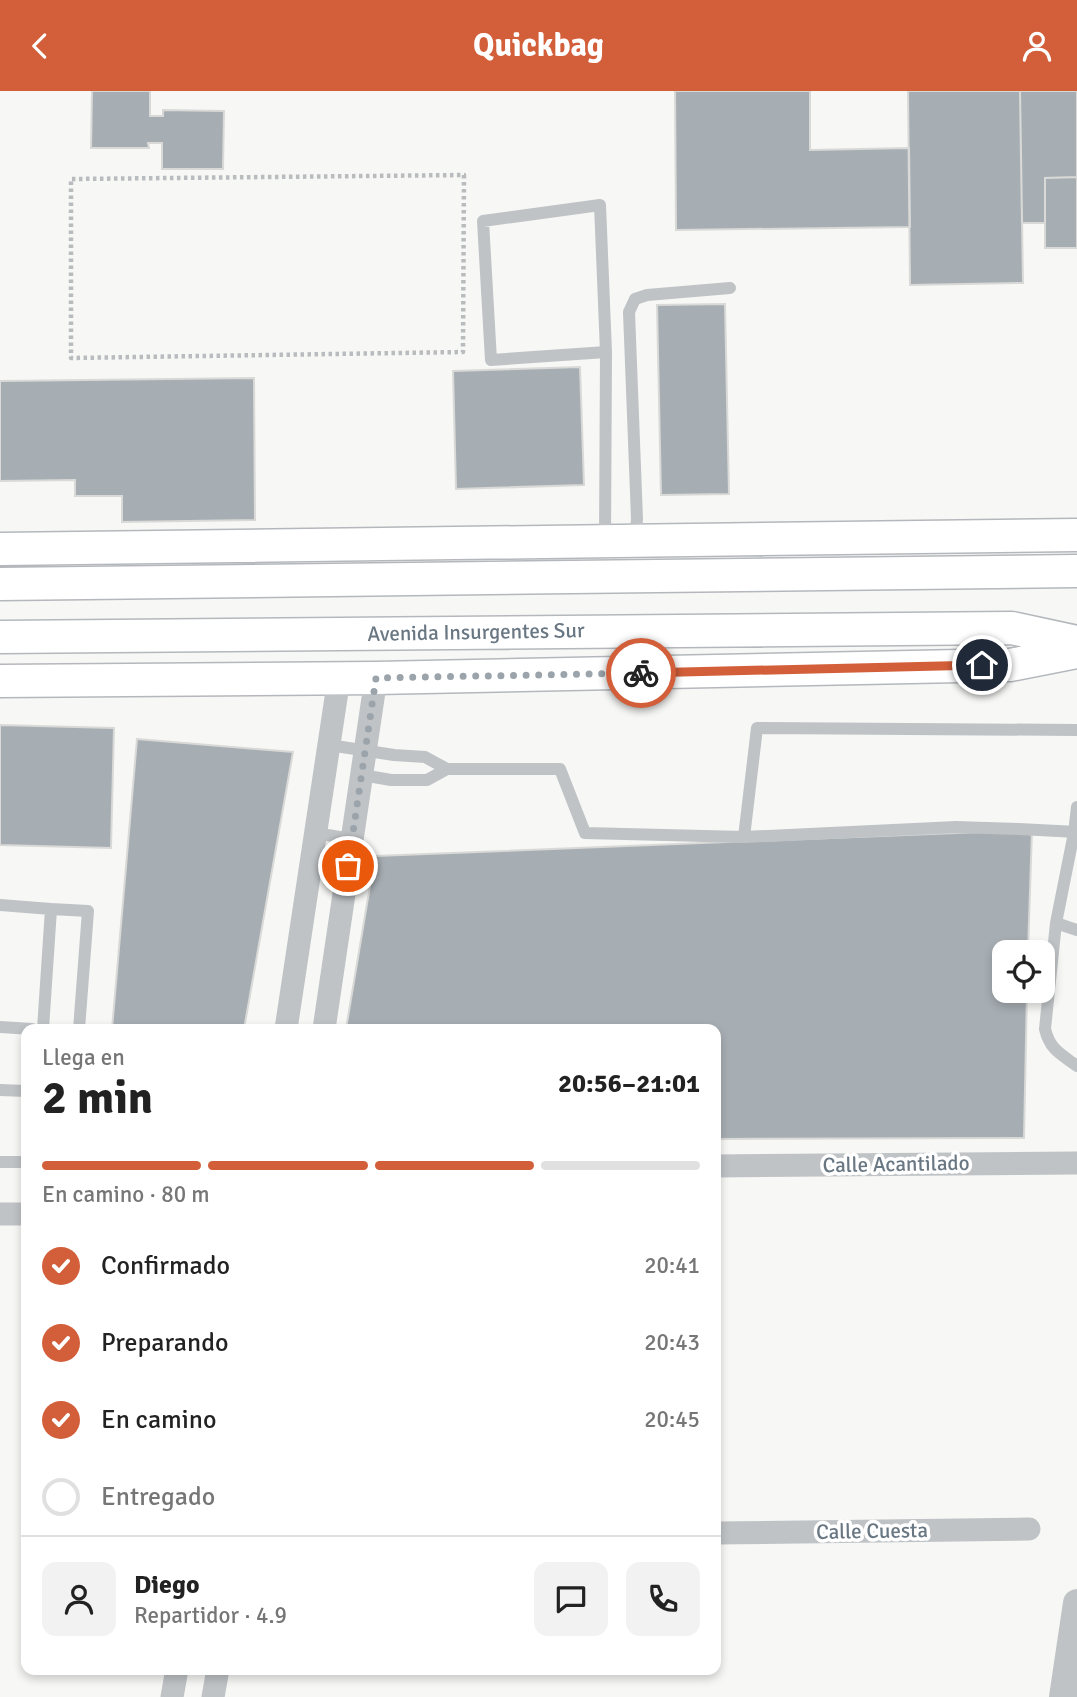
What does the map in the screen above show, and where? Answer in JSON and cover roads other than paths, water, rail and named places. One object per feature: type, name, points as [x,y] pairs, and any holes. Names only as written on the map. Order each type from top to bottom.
[{"type":"main road","points":[[0,549],[1077,535]]},
{"type":"main road","points":[[0,584],[1077,571]]},
{"type":"main road","name":"Avenida Insurgentes Sur","points":[[0,637],[1012,628],[1077,642]]},
{"type":"main road","name":"Avenida Insurgentes Sur","points":[[0,681],[376,678],[1010,665],[1077,652]]},
{"type":"street","points":[[287,1024],[339,678]]},
{"type":"street","points":[[325,1024],[376,678]]},
{"type":"street","name":"Calle Acantilado","points":[[721,1166],[1077,1163]]},
{"type":"street","points":[[0,1214],[21,1213]]},
{"type":"street","name":"Calle Cuesta","points":[[721,1532],[1029,1529]]},
{"type":"street","points":[[1063,1697],[1077,1603]]},
{"type":"street","points":[[172,1697],[176,1675]]},
{"type":"street","points":[[213,1697],[217,1675]]},
{"type":"lane","points":[[606,352],[491,360],[483,221],[600,205],[606,352],[620,541]]},
{"type":"lane","points":[[620,541],[637,519],[629,312],[635,299],[647,295],[730,288]]},
{"type":"lane","points":[[744,837],[757,728],[1077,730]]},
{"type":"lane","points":[[329,745],[425,757],[447,769],[560,769],[585,834],[744,837],[957,827],[1075,832]]},
{"type":"lane","points":[[362,775],[391,780],[427,780],[447,769]]},
{"type":"lane","points":[[1077,807],[1072,866],[1056,923],[1045,1029],[1054,1049],[1077,1066]]},
{"type":"lane","points":[[316,833],[352,839]]},
{"type":"lane","points":[[0,905],[88,911],[79,1024]]},
{"type":"lane","points":[[43,1024],[51,909]]},
{"type":"lane","points":[[1056,923],[1077,930]]},
{"type":"lane","points":[[0,1027],[21,1028]]},
{"type":"lane","points":[[0,1090],[21,1091]]},
{"type":"lane","points":[[0,1161],[21,1163]]}]
